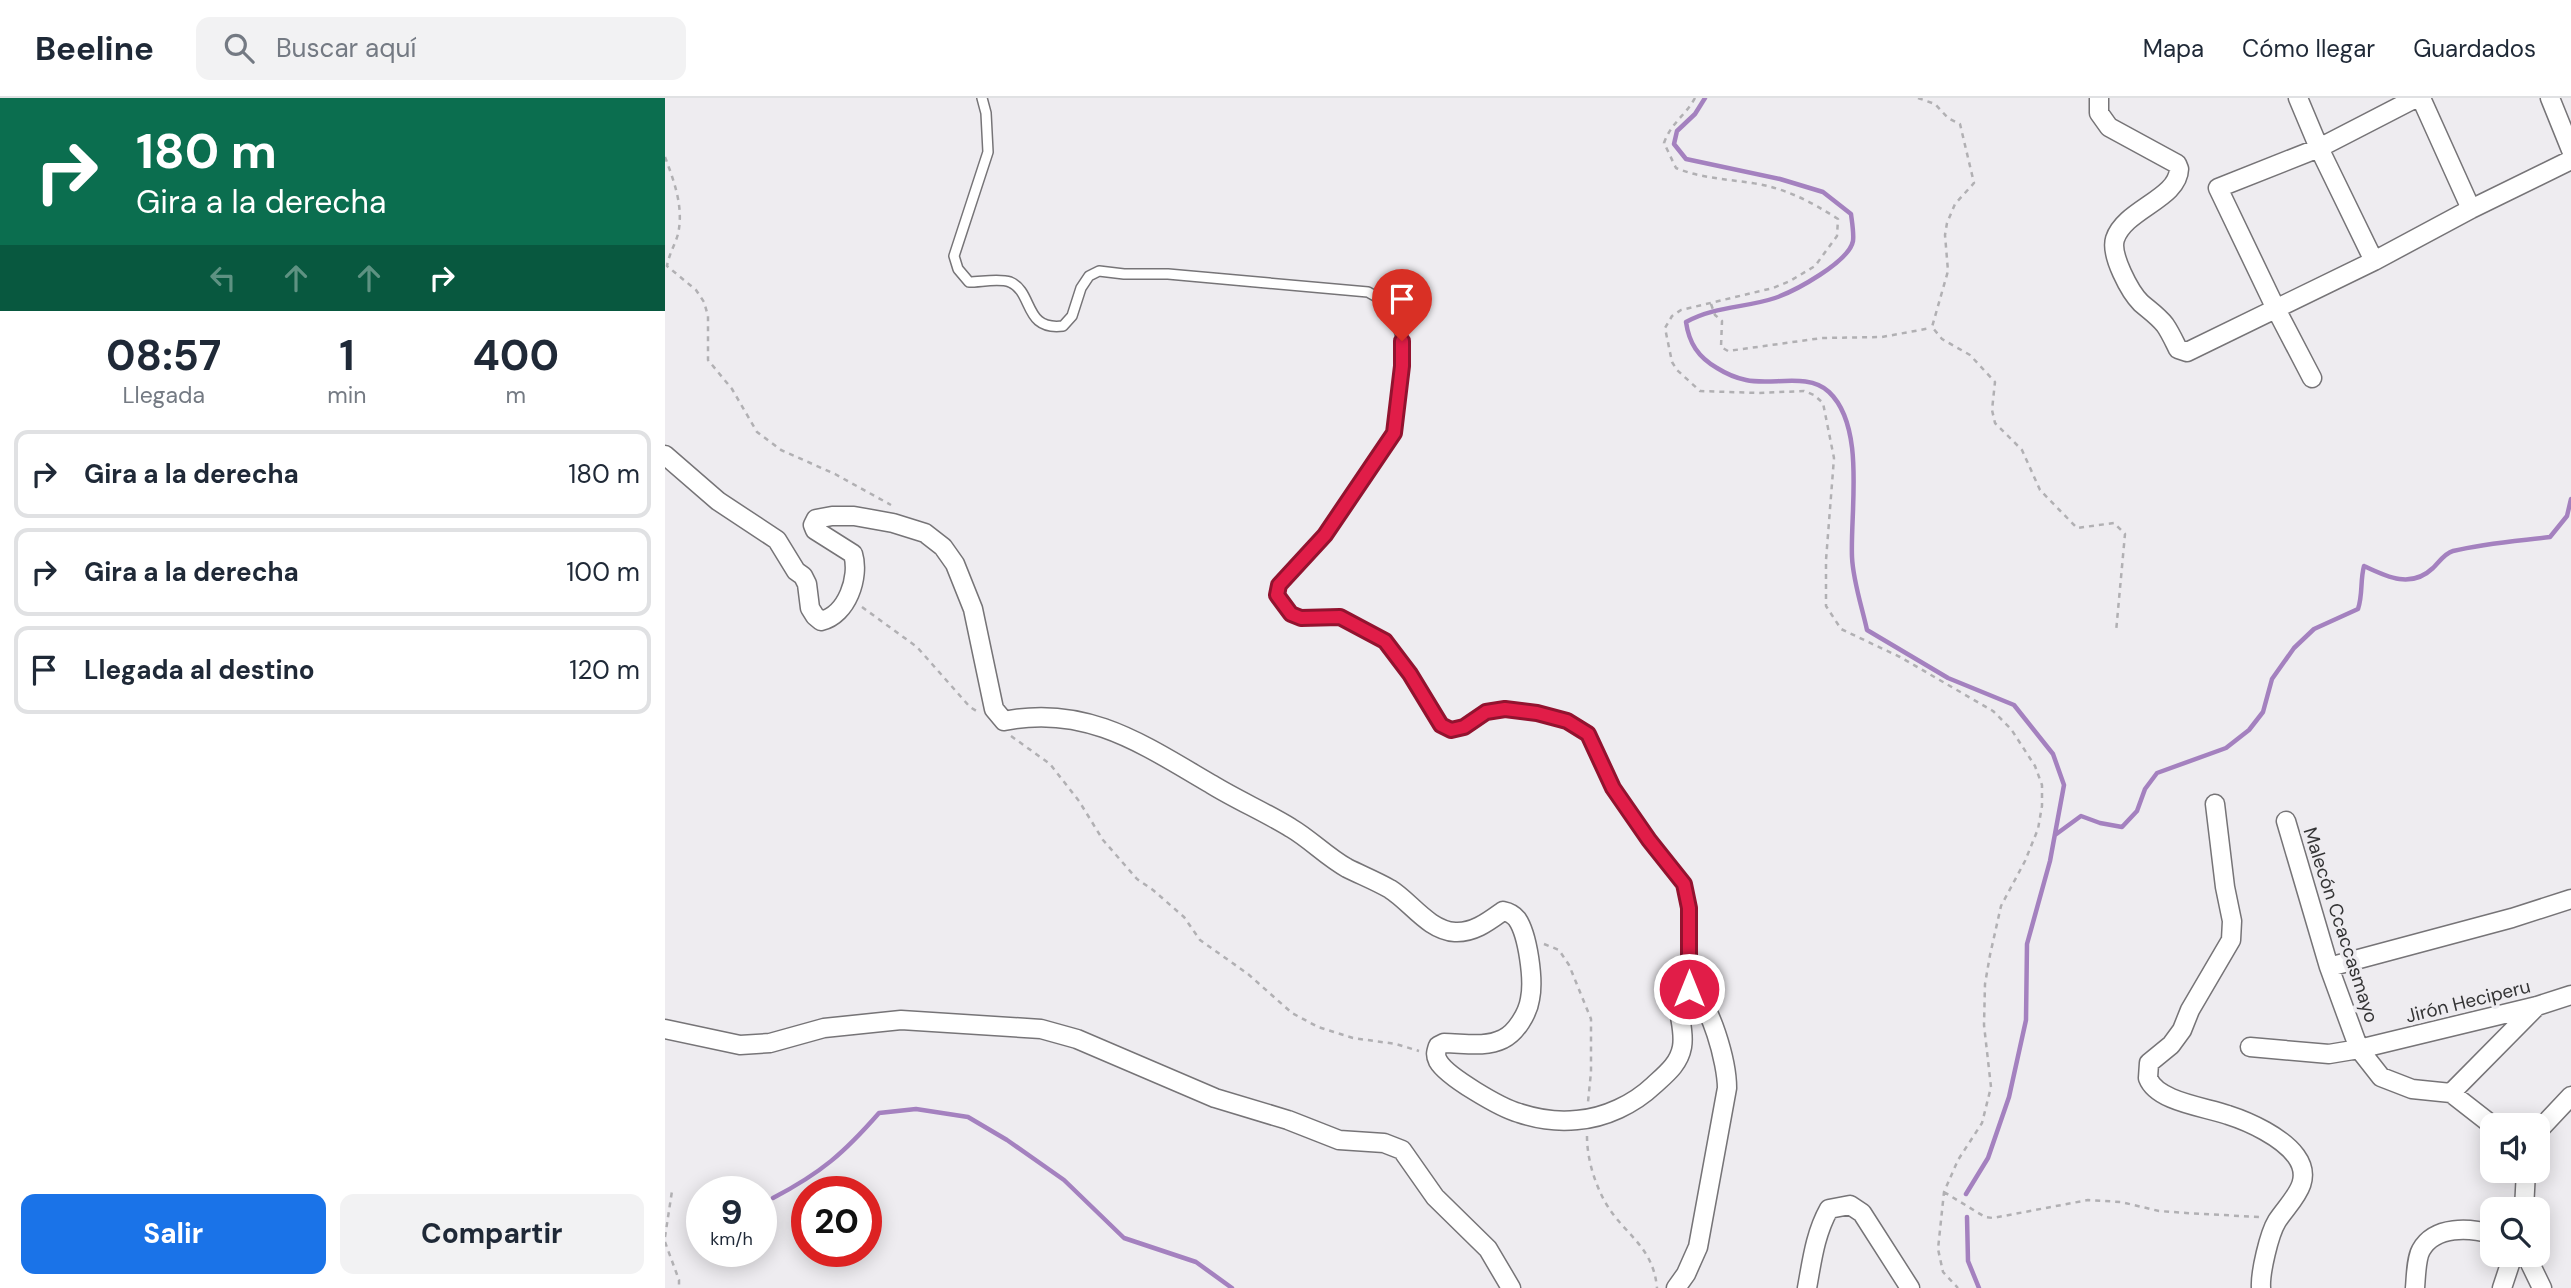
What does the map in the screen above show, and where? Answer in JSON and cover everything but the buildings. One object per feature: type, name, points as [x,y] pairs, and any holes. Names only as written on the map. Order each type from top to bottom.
[{"type":"street","points":[[2099,98],[2099,113],[2109,127],[2177,164],[2179,169],[2175,184],[2140,209],[2122,229],[2115,239],[2114,254],[2139,300],[2160,319],[2178,349],[2187,352],[2374,261],[2571,160]]},
{"type":"street","points":[[2298,98],[2374,261]]},
{"type":"street","points":[[2312,377],[2218,188],[2319,148],[2418,98],[2471,209]]},
{"type":"street","points":[[2550,98],[2571,150]]},
{"type":"street","points":[[665,455],[718,500],[777,540],[796,571],[803,576],[807,584],[810,608],[821,621],[829,619],[837,612],[849,596],[855,567],[853,554],[815,530],[813,525],[816,519],[853,516],[893,523],[925,533],[943,547],[955,564],[973,609],[994,709],[1007,728],[1026,716],[1069,719],[1138,740],[1214,786],[1292,828],[1347,868],[1393,891],[1430,922],[1454,932],[1473,930],[1503,911],[1510,912],[1517,919],[1527,948],[1531,980],[1530,1001],[1522,1019],[1503,1040],[1485,1045],[1444,1043],[1438,1046],[1436,1055],[1439,1064],[1463,1084],[1516,1113],[1553,1121],[1579,1120],[1608,1114],[1646,1093],[1678,1061],[1683,1046],[1678,999],[1689,989],[1701,998],[1716,1035],[1727,1075],[1727,1088],[1698,1247],[1686,1274],[1676,1288]]},
{"type":"street","points":[[2215,804],[2232,921],[2231,940],[2190,1010],[2182,1030],[2171,1045],[2149,1063],[2148,1078],[2156,1088],[2175,1100],[2247,1122],[2286,1146],[2296,1156],[2302,1176],[2301,1190],[2276,1222],[2267,1252],[2261,1288]]},
{"type":"street","name":"Malecón Ccaccasmayo","points":[[2286,821],[2329,967],[2359,1049],[2381,1077],[2412,1089],[2451,1093]]},
{"type":"street","points":[[2329,967],[2571,900]]},
{"type":"street","name":"Jirón Heciperu","points":[[2250,1047],[2329,1054],[2568,998]]},
{"type":"street","points":[[2480,1116],[2451,1093],[2537,1006]]},
{"type":"street","points":[[665,1028],[740,1045],[770,1043],[824,1028],[901,1020],[1041,1029],[1077,1039],[1215,1098],[1288,1120],[1339,1140],[1384,1143],[1402,1150],[1435,1197],[1488,1249],[1511,1288]]},
{"type":"street","points":[[2550,1118],[2571,1096]]},
{"type":"street","points":[[1807,1288],[1818,1230],[1823,1220],[1829,1209],[1850,1205],[1862,1213],[1910,1288]]},
{"type":"street","points":[[2415,1288],[2421,1250],[2435,1237],[2449,1231],[2472,1228],[2480,1230]]},
{"type":"street","points":[[2502,1288],[2509,1267]]},
{"type":"street","points":[[2532,1267],[2542,1288]]},
{"type":"street","points":[[2542,1267],[2552,1288]]},
{"type":"lane","points":[[982,98],[986,113],[988,152],[954,256],[958,269],[969,282],[1009,282],[1017,288],[1037,320],[1051,328],[1063,326],[1072,316],[1081,288],[1089,276],[1099,271],[1168,274],[1368,292],[1394,312],[1402,341],[1402,366],[1394,433],[1325,535],[1279,585],[1277,595],[1291,614],[1301,618],[1340,617],[1385,641],[1410,674],[1441,725],[1451,730],[1464,727],[1486,712],[1505,709],[1537,713],[1567,721],[1588,734],[1613,788],[1684,884],[1689,908],[1689,989]]},
{"type":"path","points":[[1695,98],[1688,110],[1669,128],[1664,143],[1676,168],[1690,174],[1753,183],[1807,199],[1838,219],[1837,236],[1815,266],[1790,281],[1773,288],[1681,310],[1672,316],[1665,328],[1672,362],[1700,391],[1804,391],[1823,403],[1834,458],[1825,560],[1826,606],[1841,629],[1900,657],[1993,711],[2011,729],[2035,766],[2042,785],[2038,829],[2025,861],[2001,906],[1990,955],[1985,984],[1984,1025],[1990,1087],[1982,1123],[1958,1160],[1944,1192],[1938,1249],[1943,1272],[1958,1288]]},
{"type":"path","points":[[1918,98],[1935,104],[1948,118],[1960,124],[1974,183],[1955,204],[1947,223],[1945,249],[1948,271],[1932,327]]},
{"type":"path","points":[[665,157],[678,197],[679,212],[678,233],[667,265],[696,290],[704,302],[708,316],[708,360],[713,368],[732,389],[757,432],[781,450],[835,474],[895,507]]},
{"type":"path","points":[[1711,304],[1715,315],[1722,321],[1721,347],[1728,351],[1822,338],[1882,337],[1932,327]]},
{"type":"path","points":[[1932,327],[1942,339],[1970,355],[1995,382],[1992,410],[1995,423],[2022,450],[2040,490],[2066,519],[2077,528],[2115,523],[2125,534],[2116,632]]},
{"type":"path","points":[[849,596],[917,647],[970,707],[1007,728],[1050,764],[1079,801],[1103,841],[1137,879],[1184,917],[1200,940],[1248,974],[1292,1013],[1318,1027],[1353,1038],[1396,1044],[1436,1055]]},
{"type":"path","points":[[665,1237],[672,1191]]},
{"type":"path","points":[[1944,1192],[1985,1217],[1993,1218],[2088,1200],[2121,1202],[2186,1213],[2254,1216],[2276,1222]]},
{"type":"path","points":[[665,1242],[679,1280],[679,1288]]},
{"type":"waterway","points":[[1705,98],[1695,114],[1677,131],[1674,144],[1686,159],[1780,179],[1823,192],[1851,214],[1853,241],[1842,258],[1795,289],[1775,298],[1719,310],[1686,322],[1692,343],[1710,364],[1735,377],[1756,381],[1800,381],[1820,386],[1829,392],[1841,407],[1852,447],[1853,566],[1867,630],[1948,678],[2014,705],[2053,754],[2064,785],[2050,861],[2027,944],[2026,1020],[2009,1097],[1988,1158],[1966,1194]]},
{"type":"waterway","points":[[2055,835],[2081,816],[2122,827],[2137,811],[2145,789],[2157,773],[2226,748],[2249,730],[2263,712],[2272,679],[2294,648],[2314,629],[2358,609],[2364,566],[2390,577],[2416,578],[2453,551],[2550,537],[2567,516],[2571,499]]},
{"type":"waterway","points":[[777,1196],[831,1161],[879,1113],[916,1109],[968,1117],[1007,1140],[1064,1180],[1124,1238],[1196,1262],[1232,1288]]},
{"type":"waterway","points":[[1967,1217],[1968,1261],[1979,1288]]},
{"type":"route","points":[[1402,341],[1400,393],[1394,433],[1325,535],[1279,585],[1277,595],[1291,614],[1301,618],[1340,617],[1385,641],[1410,674],[1441,725],[1451,730],[1464,727],[1486,712],[1505,709],[1537,713],[1567,721],[1588,734],[1613,788],[1637,824],[1684,884],[1689,908],[1689,989]]}]
